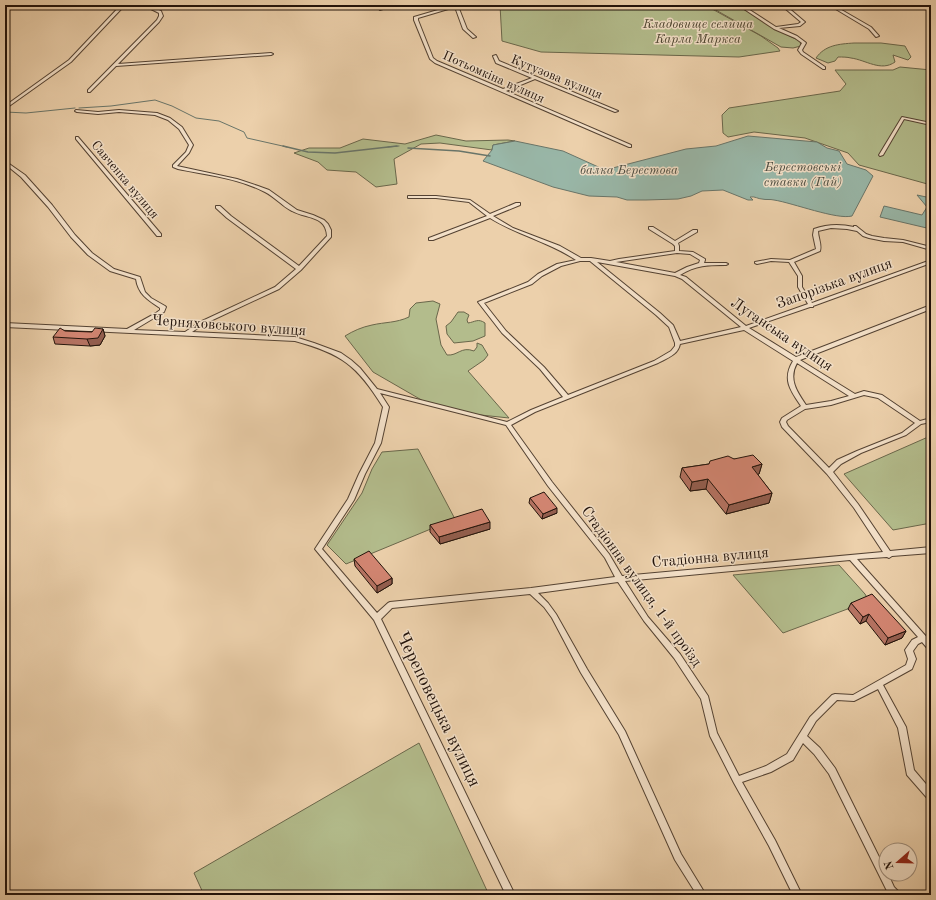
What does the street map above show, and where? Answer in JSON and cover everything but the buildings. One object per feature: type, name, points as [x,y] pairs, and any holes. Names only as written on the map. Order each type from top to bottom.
[{"type":"street","points":[[5,108],[70,61],[123,5]]},
{"type":"street","points":[[89,91],[116,65],[161,16],[160,12],[145,5]]},
{"type":"street","points":[[378,5],[381,10]]},
{"type":"street","points":[[457,5],[465,29],[474,37]]},
{"type":"street","name":"Потьомкіна вулиця","points":[[457,5],[416,17],[431,58],[436,62],[630,146]]},
{"type":"street","points":[[740,5],[775,28],[800,39],[804,43],[800,50],[802,53],[824,68]]},
{"type":"street","points":[[775,28],[799,25],[803,21],[783,5]]},
{"type":"street","points":[[831,5],[870,28],[877,36]]},
{"type":"street","points":[[116,65],[271,54]]},
{"type":"street","name":"Кутузова вулиця","points":[[495,56],[497,62],[616,111]]},
{"type":"street","points":[[502,91],[535,78]]},
{"type":"street","points":[[77,111],[98,113],[119,111],[156,114],[169,118],[181,128],[191,145],[188,152],[174,166],[248,183],[266,191],[294,210],[324,222],[330,232],[329,236],[299,269],[277,288],[202,323],[186,334]]},
{"type":"street","points":[[881,155],[903,118],[931,124]]},
{"type":"street","name":"Савченка вулиця","points":[[77,138],[159,235]]},
{"type":"street","points":[[5,162],[23,176],[50,206],[72,236],[90,254],[112,270],[138,278],[139,288],[143,294],[163,307],[158,314],[128,331]]},
{"type":"street","points":[[410,197],[436,197],[470,201],[502,224],[567,251],[580,260]]},
{"type":"street","points":[[431,239],[518,204]]},
{"type":"street","points":[[218,207],[229,217],[299,269]]},
{"type":"street","points":[[757,263],[771,260],[791,261],[813,253],[818,250],[819,245],[815,234],[816,230],[822,227],[856,227],[876,239],[904,242],[931,249]]},
{"type":"street","points":[[651,228],[675,243],[677,246],[676,252]]},
{"type":"street","points":[[675,243],[695,231]]},
{"type":"street","points":[[608,263],[619,260],[676,252],[691,253],[703,260],[701,264]]},
{"type":"street","points":[[375,390],[508,424],[533,411],[656,362],[674,352],[678,347],[678,343],[671,326],[590,259]]},
{"type":"street","name":"Луганська вулиця","points":[[567,398],[542,368],[504,332],[481,302],[530,283],[540,275],[559,265],[590,259],[676,275],[684,278],[745,328],[797,359],[854,396]]},
{"type":"street","points":[[791,261],[800,276],[800,287],[811,306]]},
{"type":"street","name":"Запорізька вулиця","points":[[678,343],[745,328],[811,306],[931,261]]},
{"type":"street","points":[[676,275],[692,266],[701,264],[726,264]]},
{"type":"street","points":[[804,408],[791,385],[789,374],[797,359],[931,307]]},
{"type":"street","name":"Черняховського вулиця","points":[[5,325],[295,339],[323,346],[344,356],[369,380],[386,407],[378,443],[351,500],[318,549]]},
{"type":"street","points":[[890,555],[856,506],[829,472],[785,427],[783,422],[784,419],[804,408],[831,403],[864,393],[880,396],[918,423]]},
{"type":"street","points":[[829,472],[839,462],[859,452],[904,434],[918,423],[931,420]]},
{"type":"street","name":"Стадіонна вулиця, 1-й проїзд","points":[[508,424],[550,484],[607,556],[646,619],[677,656],[705,698],[713,734],[772,843],[798,895]]},
{"type":"street","name":"Череповецька вулиця","points":[[318,549],[377,618],[512,895]]},
{"type":"street","name":"Стадіонна вулиця","points":[[377,618],[390,606],[531,591],[620,579],[931,550]]},
{"type":"street","points":[[852,557],[931,647]]},
{"type":"street","points":[[531,591],[554,616],[584,671],[622,734],[678,857],[702,895]]},
{"type":"street","points":[[737,780],[768,769],[790,757],[803,738],[813,719],[835,697],[854,698],[909,667],[912,659],[909,650],[915,642],[924,638]]},
{"type":"street","points":[[879,684],[902,727],[910,772],[931,796]]},
{"type":"street","points":[[803,738],[817,751],[832,771],[891,890],[896,895]]},
{"type":"green space","name":"Кладовище селища Карла Маркса","points":[[500,5],[705,5],[761,36],[780,51],[739,57],[541,52],[502,41]]},
{"type":"green space","points":[[707,5],[738,5],[773,28],[800,41],[801,46],[793,48],[781,47]]},
{"type":"green space","points":[[854,43],[881,43],[905,46],[911,57],[908,60],[893,55],[895,62],[884,66],[846,57],[838,57],[835,61],[828,63],[816,58],[824,50],[833,46]]},
{"type":"green space","points":[[900,67],[931,70],[931,185],[859,165],[848,153],[805,138],[754,132],[728,137],[723,133],[722,115],[729,108],[840,91],[846,84],[835,70],[893,70]]},
{"type":"green space","points":[[436,135],[466,141],[515,141],[493,145],[492,150],[440,143],[421,144],[394,159],[397,184],[376,187],[356,172],[327,170],[318,162],[294,153],[309,148],[340,148],[363,139],[405,144]]},
{"type":"green space","points":[[433,301],[440,304],[436,319],[441,345],[447,355],[463,350],[474,351],[477,347],[477,343],[482,345],[488,355],[484,360],[468,371],[509,418],[462,413],[425,402],[373,372],[345,336],[365,327],[404,319],[409,317],[410,309],[416,303]]},
{"type":"green space","points":[[458,312],[464,312],[469,315],[467,320],[468,323],[478,321],[485,323],[485,336],[473,341],[454,343],[447,334],[446,326]]},
{"type":"green space","points":[[928,437],[931,440],[931,523],[893,530],[844,474]]},
{"type":"green space","points":[[418,449],[455,519],[346,564],[327,545],[362,493],[372,469],[382,452]]},
{"type":"green space","points":[[839,565],[865,594],[869,601],[783,633],[733,575]]},
{"type":"green space","points":[[419,743],[489,895],[204,895],[194,873]]},
{"type":"water","name":"Берестовські ставки (Гай)","points":[[748,136],[817,142],[827,148],[839,151],[847,164],[866,170],[873,176],[852,216],[845,217],[755,197],[750,197],[753,200],[748,200],[723,190],[702,191],[691,196],[678,199],[627,200],[617,197],[589,196],[553,187],[483,161],[492,150],[493,145],[515,141],[563,151],[605,170],[686,149],[716,146]]},
{"type":"water","points":[[917,195],[931,198],[931,229],[880,217],[884,206],[922,215],[927,207]]},
{"type":"waterway","name":"балка Берестова","points":[[79,108],[111,106],[155,100],[172,106],[196,118],[219,121],[244,132],[247,138],[287,147]]},
{"type":"waterway","name":"балка Берестова","points":[[5,112],[26,113],[75,108]]},
{"type":"waterway","name":"балка Берестова","points":[[283,146],[308,152],[335,153],[389,147]]},
{"type":"waterway","name":"балка Берестова","points":[[389,147],[397,146]]},
{"type":"waterway","name":"балка Берестова","points":[[389,147],[399,146]]},
{"type":"waterway","name":"балка Берестова","points":[[408,148],[459,151],[490,156]]}]
